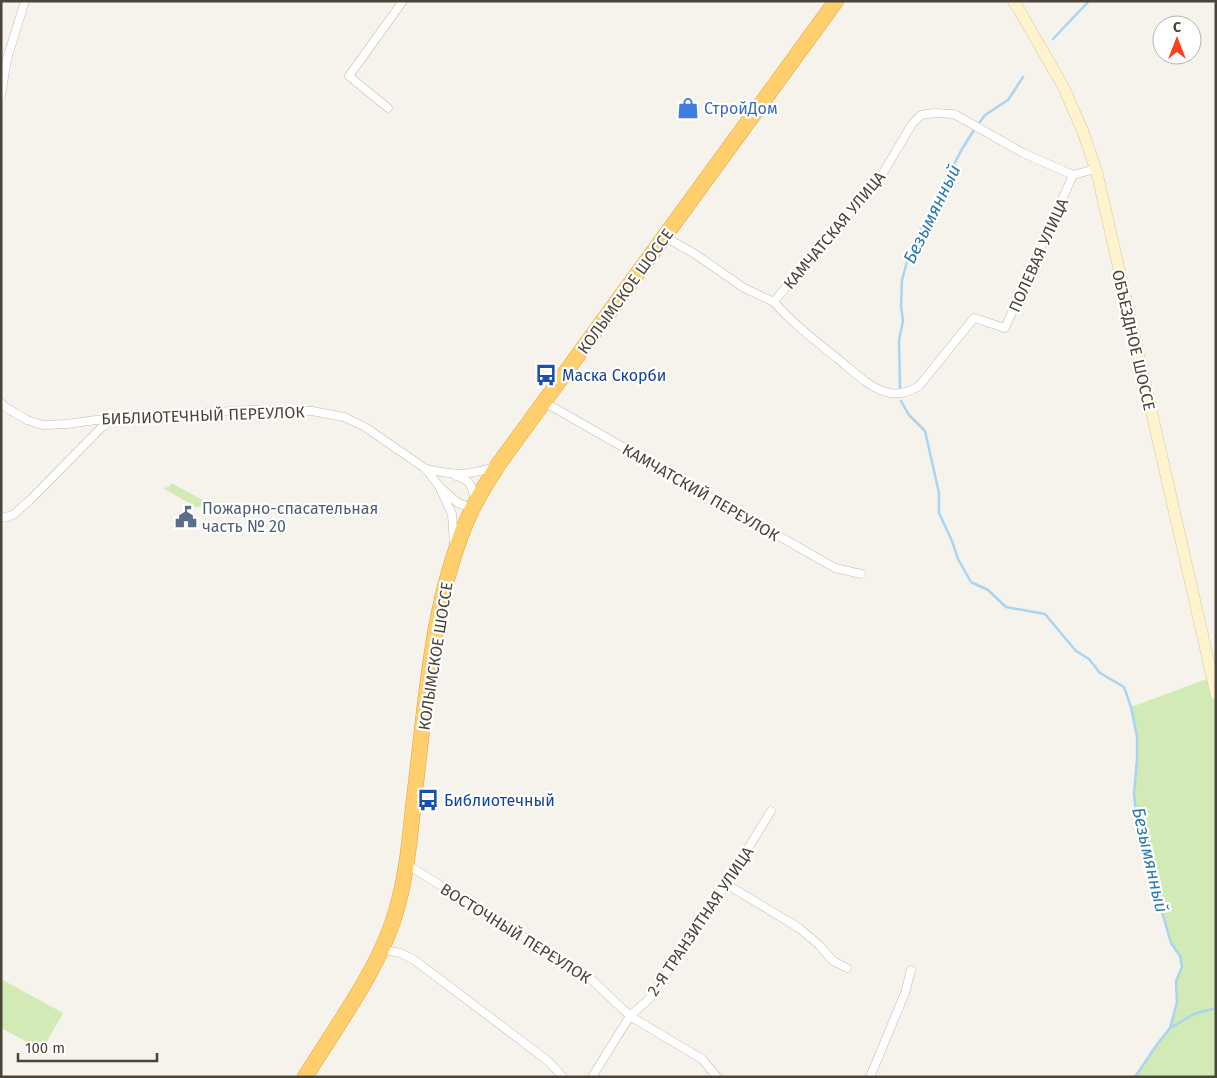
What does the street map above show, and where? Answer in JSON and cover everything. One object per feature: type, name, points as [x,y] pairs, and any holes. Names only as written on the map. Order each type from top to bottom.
[{"type":"highway","name":"КОЛЫМСКОЕ ШОССЕ","points":[[305,1077],[361,986],[381,949],[397,909],[406,864],[434,642],[442,595],[455,552],[474,504],[498,465],[836,1]]},
{"type":"street","points":[[1,95],[7,58],[25,1]]},
{"type":"street","points":[[388,108],[349,76],[403,1]]},
{"type":"street","name":"ОБЪЕЗДНОЕ ШОССЕ","points":[[1013,1],[1064,88],[1083,132],[1095,169],[1214,672],[1216,694]]},
{"type":"street","name":"КАМЧАТСКАЯ УЛИЦА","points":[[665,237],[695,254],[744,288],[774,302],[802,267],[877,183],[912,124],[921,115],[934,113],[954,114],[1023,153],[1073,175]]},
{"type":"street","points":[[1073,175],[1095,169]]},
{"type":"street","name":"ПОЛЕВАЯ УЛИЦА","points":[[774,302],[787,317],[873,385],[887,393],[909,392],[920,386],[974,318],[1006,328],[1073,175]]},
{"type":"street","name":"КАМЧАТСКИЙ ПЕРЕУЛОК","points":[[544,402],[835,568],[861,574]]},
{"type":"street","name":"БИБЛИОТЕЧНЫЙ ПЕРЕУЛОК","points":[[1,403],[27,420],[43,425],[67,424],[118,417],[252,410],[293,410],[329,413],[344,417],[366,427],[426,469],[439,486],[452,514],[455,552]]},
{"type":"street","points":[[1,518],[13,515],[102,427],[118,417]]},
{"type":"street","name":"БИБЛИОТЕЧНЫЙ ПЕРЕУЛОК","points":[[426,469],[450,474],[477,473],[498,465]]},
{"type":"street","points":[[439,486],[458,503],[474,504],[473,488],[466,478],[450,474]]},
{"type":"street","name":"2-Я ТРАНЗИТНАЯ УЛИЦА","points":[[592,1077],[630,1016],[649,999],[726,884],[771,812]]},
{"type":"street","name":"ВОСТОЧНЫЙ ПЕРЕУЛОК","points":[[406,864],[589,977],[630,1016],[702,1059],[717,1077]]},
{"type":"street","points":[[726,884],[799,928],[819,945],[833,961],[846,968]]},
{"type":"street","points":[[381,949],[400,953],[413,959],[548,1061],[563,1077]]},
{"type":"street","points":[[870,1077],[905,993],[911,970]]},
{"type":"green space","points":[[171,483],[214,506],[196,507],[163,488],[169,487]]},
{"type":"green space","points":[[1212,677],[1216,694],[1216,1077],[1135,1077],[1170,1028],[1177,1002],[1176,981],[1182,967],[1180,956],[1171,943],[1158,897],[1149,848],[1141,832],[1136,813],[1134,794],[1137,737],[1131,707]]},
{"type":"green space","points":[[1,979],[63,1013],[42,1050],[1,1028]]},
{"type":"waterway","name":"Безымянный","points":[[1053,39],[1089,1]]},
{"type":"waterway","name":"Безымянный","points":[[980,122],[985,115],[1008,100],[1023,77]]},
{"type":"waterway","name":"Безымянный","points":[[900,390],[899,340],[903,321],[901,306],[902,280],[908,258],[918,234],[962,149],[974,130]]},
{"type":"waterway","name":"Безымянный","points":[[901,401],[909,415],[925,431],[939,493],[939,513],[958,559],[971,582],[988,590],[1006,607],[1045,614],[1076,651],[1089,659],[1100,673],[1124,687],[1131,707],[1137,737],[1134,794],[1136,813],[1141,832],[1149,848],[1158,897],[1171,943],[1180,956],[1182,967],[1176,981],[1177,1002],[1170,1028],[1135,1077]]},
{"type":"waterway","points":[[1172,1027],[1194,1014],[1216,1008]]},
{"type":"place","name":"СтройДом","points":[[688,108]]},
{"type":"place","name":"Маска Скорби","points":[[546,375]]},
{"type":"place","name":"Пожарно-спасательная часть № 20","points":[[186,517]]},
{"type":"place","name":"Библиотечный","points":[[428,800]]}]
